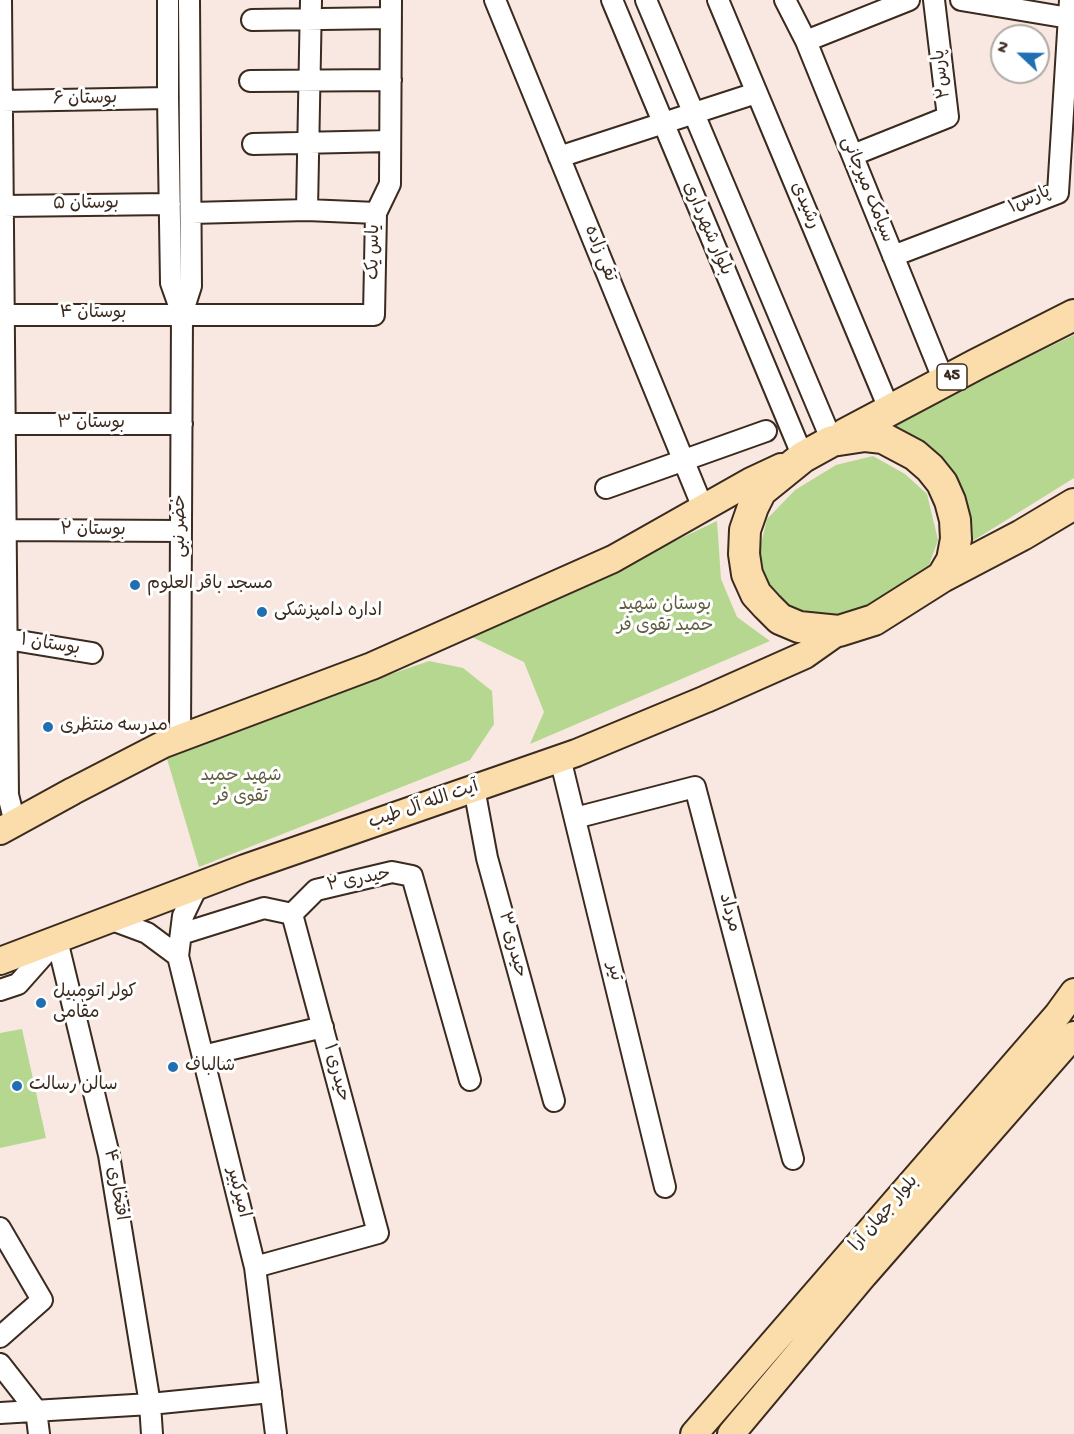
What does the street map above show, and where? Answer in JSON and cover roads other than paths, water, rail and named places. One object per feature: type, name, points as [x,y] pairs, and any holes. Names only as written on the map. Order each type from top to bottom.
[{"type":"highway","name":"45","points":[[832,441],[1074,315]]},
{"type":"highway","points":[[942,577],[952,560],[956,539],[955,520],[946,492],[930,468],[915,455],[883,438],[865,435],[832,441],[803,457],[761,491],[745,530],[744,554],[747,574],[756,594],[780,619],[799,627],[839,631],[874,620],[942,577],[1022,535],[1074,504]]},
{"type":"main road","points":[[7,827],[102,776],[180,738],[382,662],[613,559],[751,481],[803,457]]},
{"type":"main road","points":[[1022,535],[1074,516]]},
{"type":"main road","name":"آیت الله آل طیب","points":[[0,962],[245,868],[560,758],[706,699],[806,655],[839,631]]},
{"type":"main road","name":"بلوار جهان آرا","points":[[694,1434],[1058,1014],[1074,992]]},
{"type":"main road","name":"بلوار جهان آرا","points":[[731,1434],[864,1275],[1074,1035]]},
{"type":"street","points":[[1,0],[4,315],[2,424],[7,639],[4,750],[8,795],[7,827]]},
{"type":"street","name":"خضر نبی","points":[[168,0],[171,283],[182,314]]},
{"type":"street","name":"خضر نبی","points":[[180,738],[182,314],[191,286],[189,0]]},
{"type":"street","name":"تقی زاده","points":[[495,0],[703,508]]},
{"type":"street","name":"بلوار شهرداری","points":[[612,0],[661,122],[803,457]]},
{"type":"street","name":"بلوار شهرداری","points":[[646,0],[832,441]]},
{"type":"street","name":"رشیدی","points":[[718,0],[890,411]]},
{"type":"street","name":"سیامک میرجانی","points":[[785,0],[806,41],[944,381]]},
{"type":"street","points":[[806,41],[869,8],[909,0]]},
{"type":"street","name":"پارس۲","points":[[853,155],[948,117],[934,0]]},
{"type":"street","points":[[961,0],[1069,9]]},
{"type":"street","points":[[252,20],[311,10],[391,9]]},
{"type":"street","name":"یاس یک","points":[[182,314],[374,315],[376,213],[390,184],[391,9]]},
{"type":"street","name":"پارس۱","points":[[893,256],[1058,193],[1069,9]]},
{"type":"street","points":[[308,210],[311,10]]},
{"type":"street","points":[[250,81],[391,80]]},
{"type":"street","points":[[559,157],[756,93]]},
{"type":"street","name":"بوستان ۶","points":[[2,101],[168,98]]},
{"type":"street","points":[[253,144],[390,141]]},
{"type":"street","name":"بوستان ۵","points":[[3,206],[170,204]]},
{"type":"street","points":[[191,213],[308,210],[376,213]]},
{"type":"street","name":"بوستان ۴","points":[[4,315],[182,314]]},
{"type":"street","name":"بوستان ۳","points":[[2,424],[182,424]]},
{"type":"street","points":[[606,488],[766,431]]},
{"type":"street","name":"بوستان ۲","points":[[6,530],[181,531]]},
{"type":"street","name":"بوستان ۱","points":[[7,639],[92,653]]},
{"type":"street","name":"تیر","points":[[560,758],[665,1187]]},
{"type":"street","name":"مرداد","points":[[575,818],[695,787],[793,1159]]},
{"type":"street","name":"حیدری ۳","points":[[474,788],[487,858],[554,1101]]},
{"type":"street","name":"حیدری ۲","points":[[292,914],[316,890],[392,872],[412,876],[470,1080]]},
{"type":"street","points":[[112,920],[147,933],[178,956],[183,915],[197,887]]},
{"type":"street","points":[[181,934],[264,908],[292,914]]},
{"type":"street","name":"حیدری ۱","points":[[255,1267],[378,1233],[292,914]]},
{"type":"street","points":[[0,990],[18,984],[57,940]]},
{"type":"street","name":"افتخاری ۴","points":[[57,940],[109,1155],[150,1404],[152,1434]]},
{"type":"street","name":"امیرکبیر","points":[[178,956],[255,1267],[276,1434]]},
{"type":"street","points":[[203,1056],[323,1027]]},
{"type":"street","points":[[0,1228],[42,1300],[0,1337]]},
{"type":"street","points":[[0,1364],[36,1410],[39,1434]]},
{"type":"street","points":[[0,1413],[150,1404],[271,1392]]},
{"type":"place","name":"مسجد باقر العلوم","points":[[135,585]]},
{"type":"place","name":"اداره دامپزشکی","points":[[262,612]]},
{"type":"place","name":"مدرسه منتظری","points":[[48,727]]},
{"type":"place","name":"کولر اتومبیل مقامی","points":[[41,1003]]},
{"type":"place","name":"شالباف","points":[[173,1067]]},
{"type":"place","name":"سالن رسالت","points":[[17,1086]]},
{"type":"park label","name":"بوستان شهید حمید تقوی فر","points":[[665,616]]},
{"type":"park label","name":"شهید حمید تقوی فر","points":[[241,787]]}]
